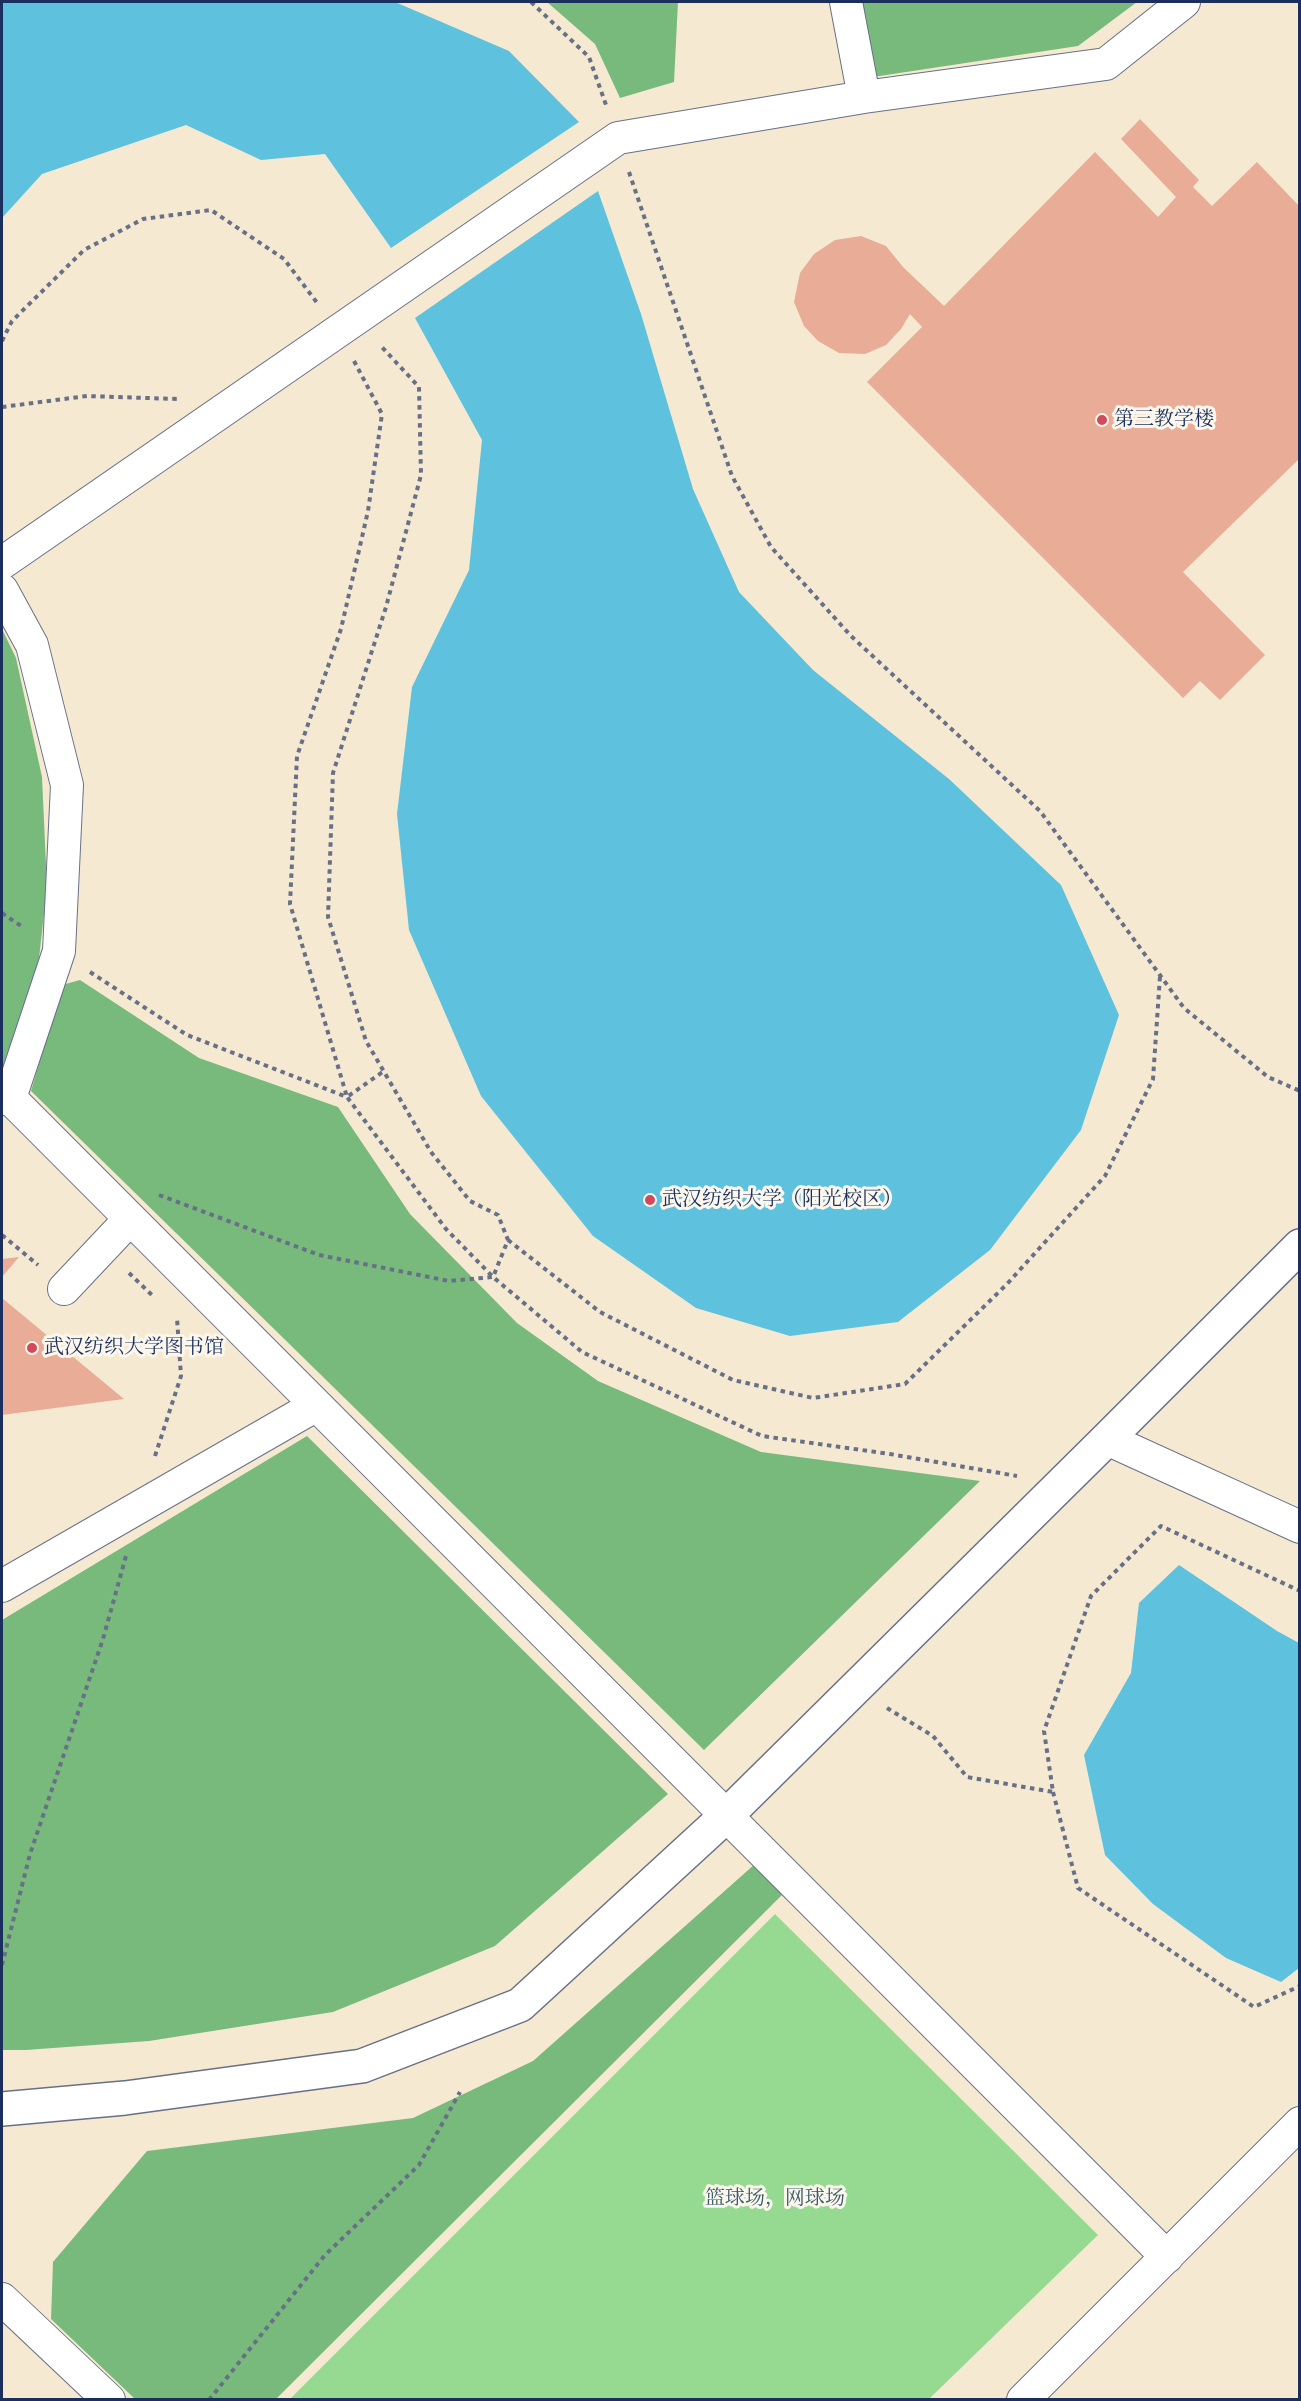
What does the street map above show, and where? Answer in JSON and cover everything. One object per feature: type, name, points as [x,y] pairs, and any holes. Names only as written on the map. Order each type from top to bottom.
[{"type":"main road","points":[[2,2109],[125,2098],[362,2066],[520,2006],[727,1815],[1299,1246]]},
{"type":"street","points":[[846,2],[864,97]]},
{"type":"street","points":[[2,562],[618,138],[864,97],[1106,64],[1184,2]]},
{"type":"street","points":[[2,590],[32,645],[67,785],[59,951],[6,1099],[130,1219],[1167,2257]]},
{"type":"street","points":[[53,1279],[130,1219]]},
{"type":"street","points":[[2,1586],[315,1406]]},
{"type":"street","points":[[1107,1439],[1299,1527]]},
{"type":"street","points":[[1023,2400],[1299,2123]]},
{"type":"street","points":[[2,2299],[109,2400]]},
{"type":"path","points":[[531,2],[589,57],[732,476],[771,547],[851,636],[1040,811],[1184,1008],[1268,1077],[1299,1091]]},
{"type":"path","points":[[2,341],[12,321],[84,250],[143,219],[211,210],[284,258],[347,325],[419,387],[421,474],[386,607],[333,773],[328,917],[366,1041],[431,1152],[470,1201],[498,1215],[508,1240],[600,1312],[733,1380],[813,1398],[905,1384],[1007,1284],[1105,1176],[1153,1079],[1160,975]]},
{"type":"path","points":[[347,325],[382,414],[368,511],[341,629],[297,756],[290,904],[347,1097],[446,1229],[493,1277],[582,1352],[762,1436],[890,1454],[1062,1484]]},
{"type":"path","points":[[2,407],[87,396],[179,399],[214,416]]},
{"type":"path","points":[[2,913],[187,1035],[347,1097]]},
{"type":"path","points":[[347,1097],[384,1071]]},
{"type":"path","points":[[154,1194],[319,1255],[449,1281],[493,1277]]},
{"type":"path","points":[[2,1235],[53,1279]]},
{"type":"path","points":[[493,1277],[508,1240]]},
{"type":"path","points":[[129,1273],[161,1304]]},
{"type":"path","points":[[2,1965],[30,1854],[103,1639],[139,1507],[181,1376],[178,1319],[170,1311]]},
{"type":"path","points":[[1299,1591],[1161,1526],[1091,1596],[1044,1731],[1053,1792],[1078,1888],[1254,2007],[1299,1986]]},
{"type":"path","points":[[855,1689],[933,1736],[967,1777],[1053,1792]]},
{"type":"path","points":[[208,2400],[324,2255],[419,2165],[460,2092]]},
{"type":"green space","points":[[547,2],[678,2],[674,82],[620,98],[595,44]]},
{"type":"green space","points":[[859,2],[1137,2],[1078,46],[873,77]]},
{"type":"green space","points":[[2,629],[16,658],[42,777],[47,887],[37,976],[2,1080]]},
{"type":"green space","points":[[80,980],[199,1058],[338,1107],[410,1214],[517,1323],[598,1381],[761,1452],[980,1481],[704,1750],[31,1091],[62,985]]},
{"type":"green space","points":[[307,1436],[668,1794],[495,1946],[333,2012],[149,2041],[2,2050],[2,1620]]},
{"type":"green space","points":[[755,1864],[784,1893],[276,2399],[135,2399],[51,2319],[53,2262],[147,2151],[413,2118],[533,2061]]},
{"type":"green space","name":"篮球场，网球场","points":[[775,1914],[1098,2235],[929,2399],[290,2399]]},
{"type":"water","points":[[2,2],[395,2],[509,51],[579,122],[391,248],[325,154],[261,160],[186,125],[42,174],[2,218]]},
{"type":"water","points":[[598,191],[641,314],[693,489],[739,592],[813,670],[949,779],[1061,885],[1119,1015],[1081,1130],[990,1250],[898,1322],[790,1336],[696,1308],[593,1236],[481,1096],[409,930],[397,814],[412,687],[469,570],[482,440],[415,318]]},
{"type":"water","points":[[1179,1565],[1277,1631],[1299,1643],[1299,1968],[1281,1982],[1226,1958],[1153,1904],[1105,1855],[1084,1755],[1131,1673],[1139,1603]]},
{"type":"building","name":"第三教学楼","points":[[1140,119],[1199,180],[1193,187],[1212,206],[1257,162],[1300,207],[1300,458],[1183,572],[1265,655],[1220,700],[1200,681],[1183,698],[867,382],[922,327],[910,314],[901,329],[886,345],[865,354],[839,353],[818,341],[804,326],[794,302],[800,273],[814,254],[835,240],[861,236],[886,246],[903,267],[944,306],[1095,152],[1158,217],[1176,197],[1121,139]]},
{"type":"building","points":[[19,1257],[2,1277],[2,1259]]},
{"type":"building","name":"武汉纺织大学图书馆","points":[[2,1298],[124,1399],[2,1415]]},
{"type":"place","name":"第三教学楼","points":[[1102,420]]},
{"type":"place","name":"武汉纺织大学（阳光校区）","points":[[650,1200]]},
{"type":"place","name":"武汉纺织大学图书馆","points":[[32,1348]]}]
